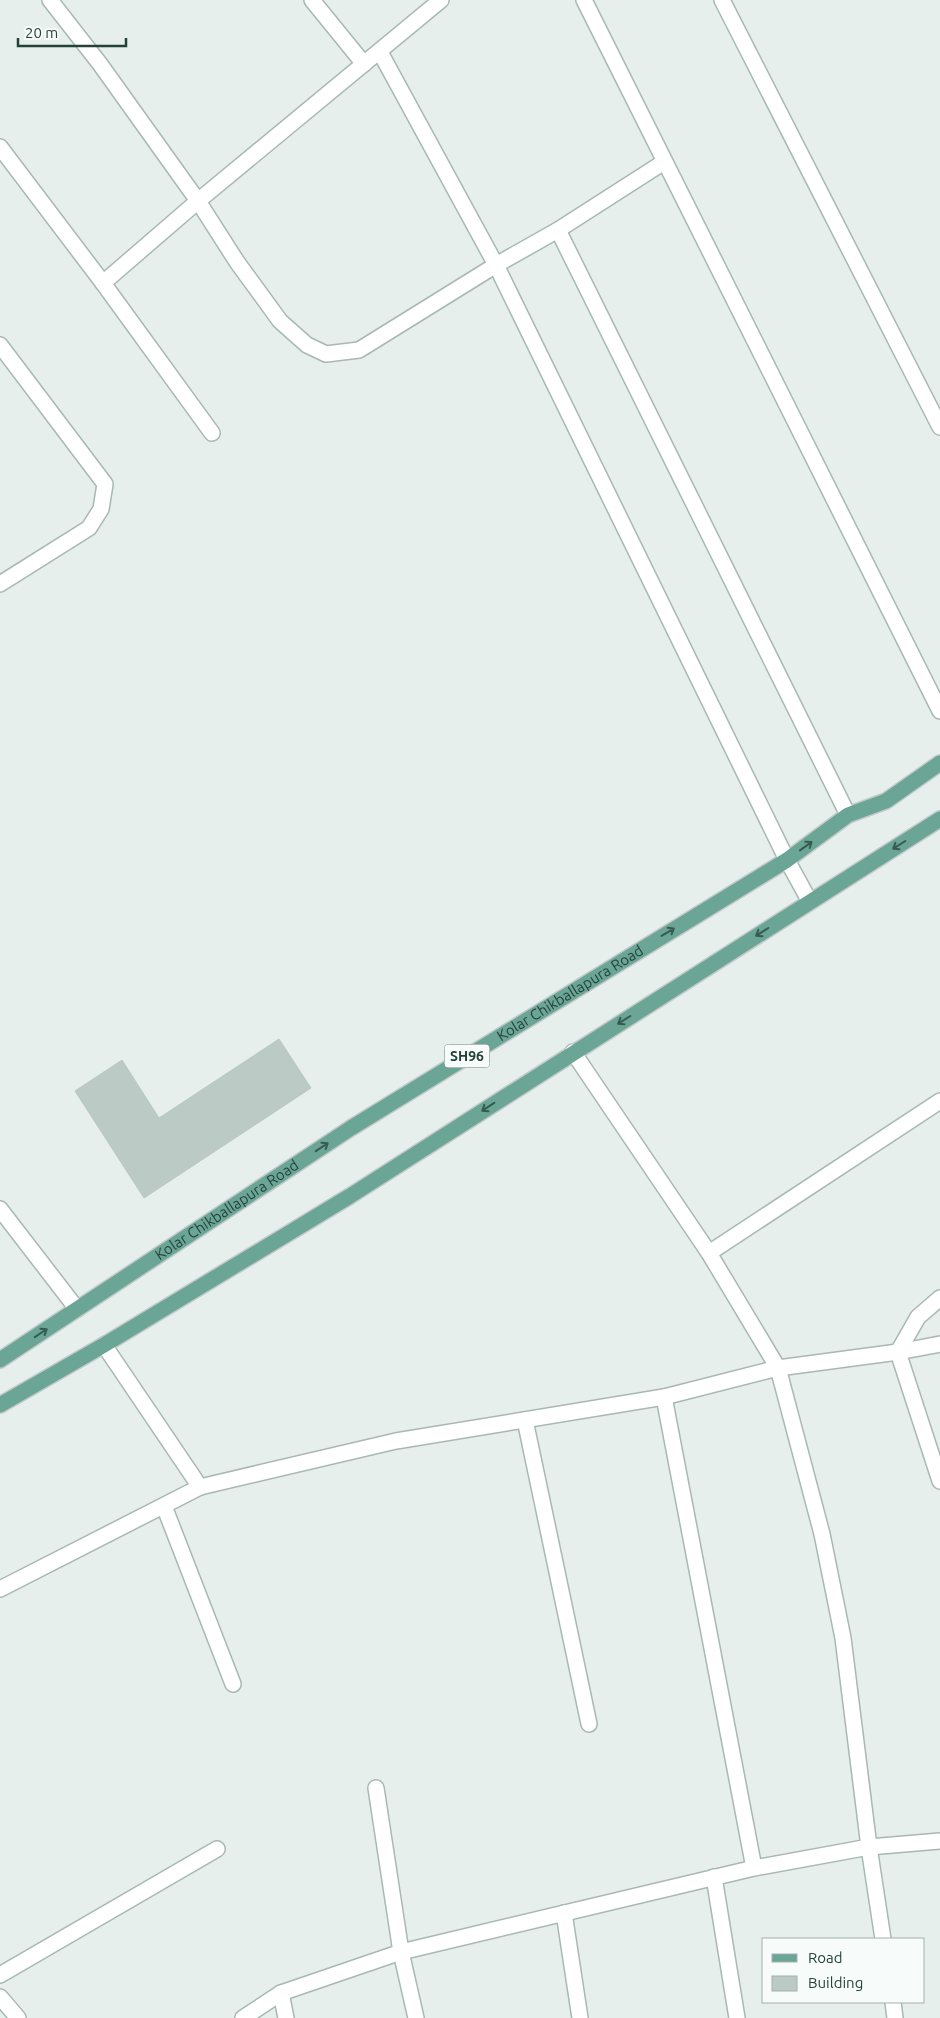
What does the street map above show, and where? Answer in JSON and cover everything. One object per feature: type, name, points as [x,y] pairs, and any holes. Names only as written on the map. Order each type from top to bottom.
[{"type":"main road","name":"Kolar Chikballapura Road","points":[[0,1360],[360,1122],[787,860],[848,815],[886,801],[940,763]]},
{"type":"main road","points":[[0,1405],[104,1345],[350,1196],[940,819]]},
{"type":"street","points":[[50,0],[100,64],[198,201],[237,262],[280,321],[307,345],[326,354],[359,350],[496,265],[558,230],[664,162]]},
{"type":"street","points":[[312,0],[364,64]]},
{"type":"street","points":[[103,284],[198,201],[441,0]]},
{"type":"street","points":[[584,0],[940,711]]},
{"type":"street","points":[[722,0],[940,427]]},
{"type":"street","points":[[380,52],[496,265],[787,860],[810,902]]},
{"type":"street","points":[[0,147],[212,433]]},
{"type":"street","points":[[558,230],[848,815]]},
{"type":"street","points":[[0,345],[105,484],[101,509],[89,528],[0,584]]},
{"type":"street","points":[[573,1052],[709,1253],[778,1368],[822,1534],[843,1638],[869,1847],[883,1938]]},
{"type":"street","points":[[709,1253],[940,1101]]},
{"type":"street","points":[[0,1209],[77,1308]]},
{"type":"street","points":[[940,1298],[918,1317],[898,1352],[940,1481]]},
{"type":"street","points":[[0,1589],[200,1487],[396,1441],[664,1397],[778,1368],[898,1352],[940,1344]]},
{"type":"street","points":[[104,1345],[200,1487]]},
{"type":"street","points":[[664,1397],[754,1868]]},
{"type":"street","points":[[525,1420],[589,1724]]},
{"type":"street","points":[[164,1506],[233,1684]]},
{"type":"street","points":[[376,1788],[401,1952],[416,2018]]},
{"type":"street","points":[[242,2018],[281,1993],[401,1952],[754,1868],[869,1847],[940,1841]]},
{"type":"street","points":[[0,1975],[217,1849]]},
{"type":"street","points":[[714,1877],[737,2018]]},
{"type":"street","points":[[564,1913],[580,2018]]},
{"type":"street","points":[[281,1993],[286,2018]]},
{"type":"street","points":[[0,1997],[18,2018]]},
{"type":"street","points":[[893,2003],[895,2018]]},
{"type":"building","points":[[279,1039],[311,1088],[144,1198],[75,1091],[122,1060],[159,1118]]}]
